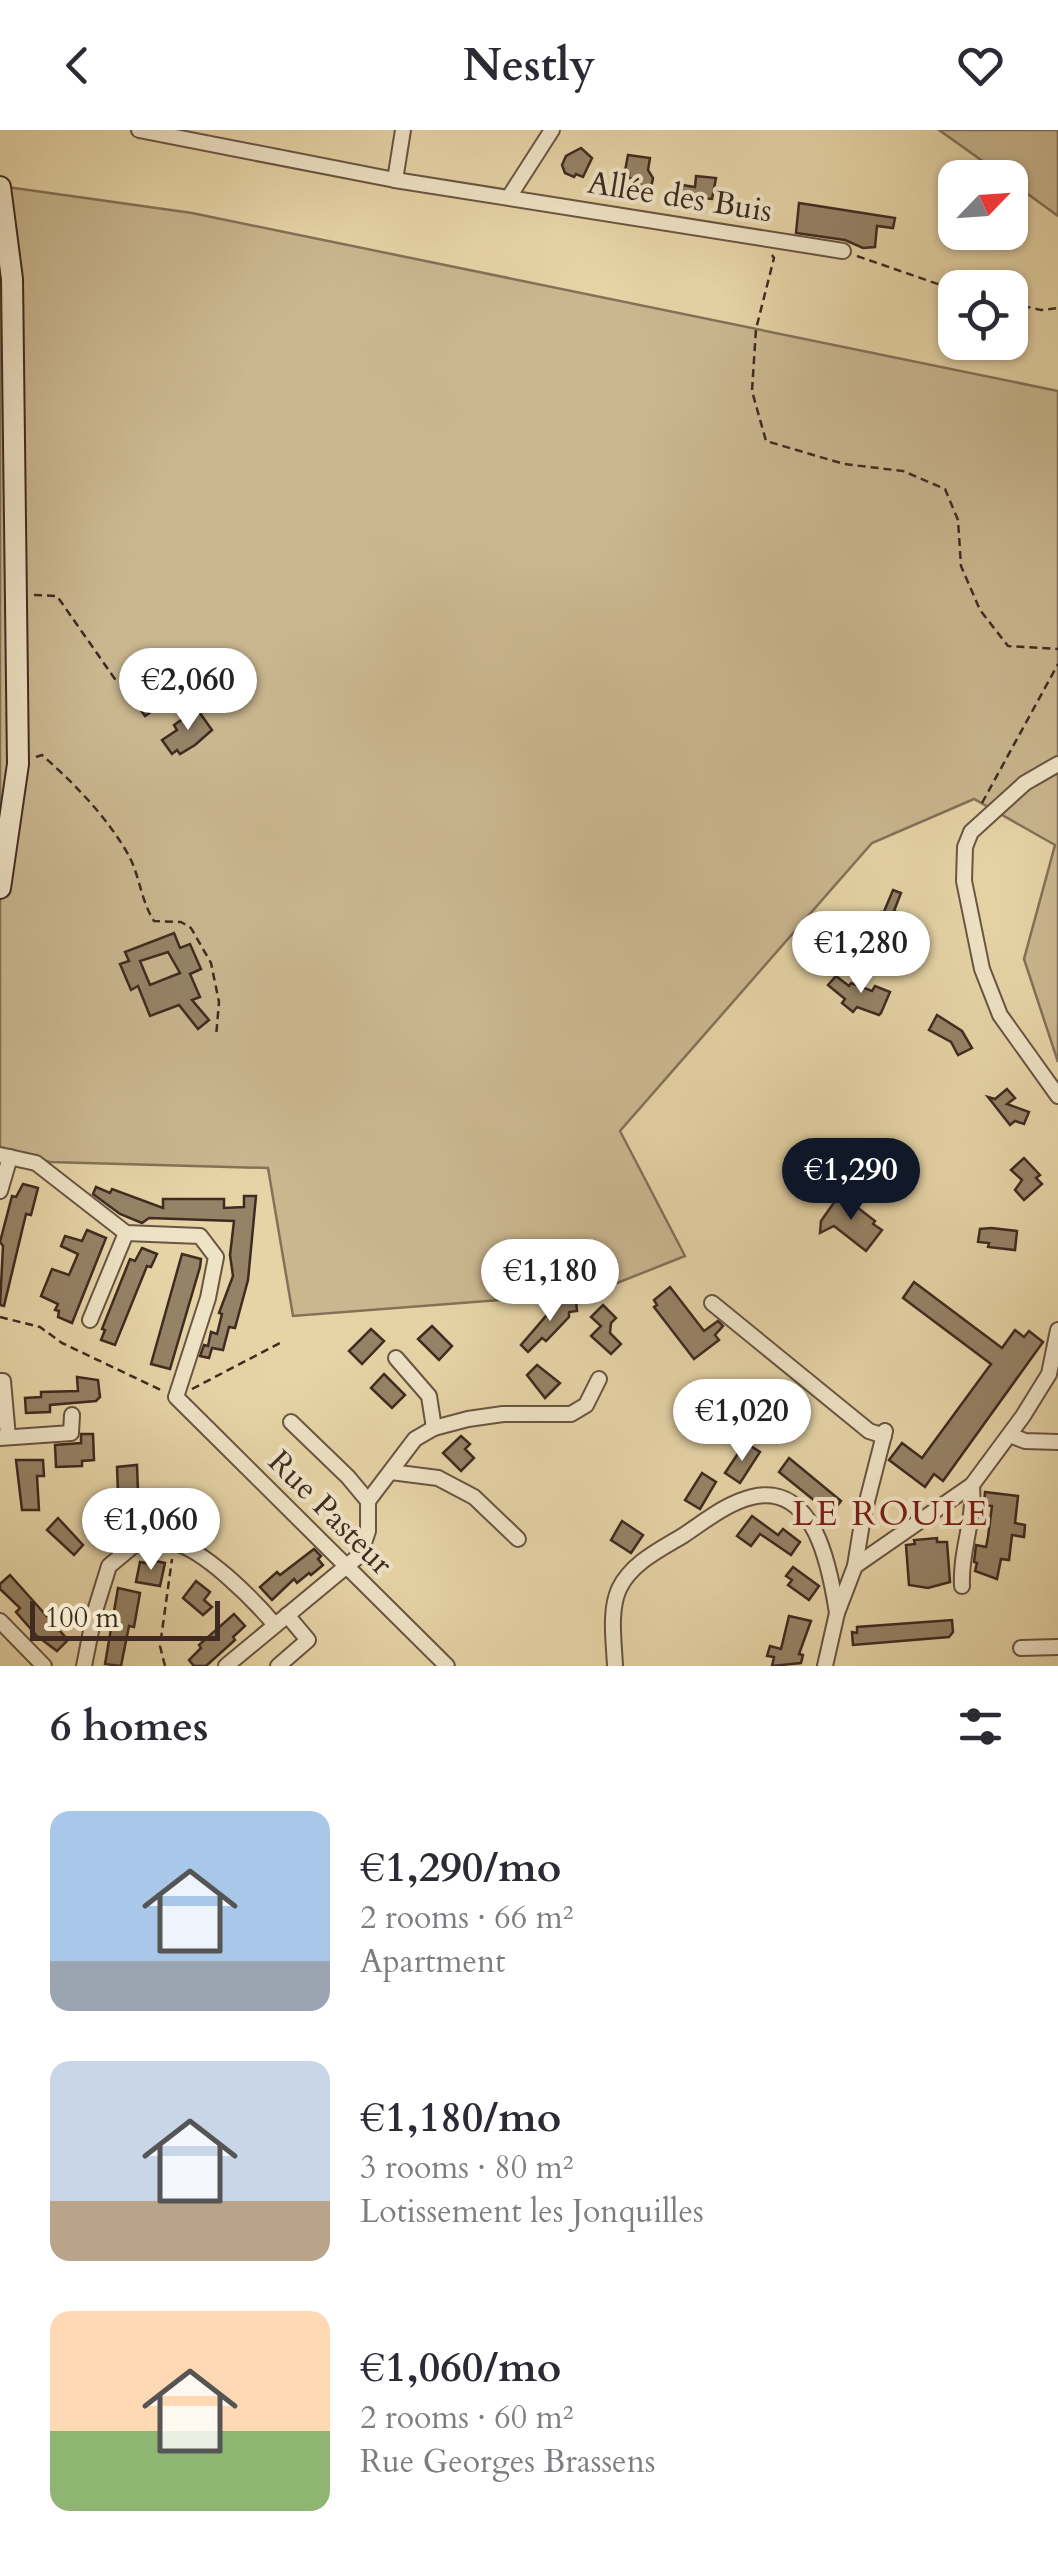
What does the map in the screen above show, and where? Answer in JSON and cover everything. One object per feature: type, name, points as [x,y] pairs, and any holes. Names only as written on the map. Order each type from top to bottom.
[{"type":"street","name":"Allée des Buis","points":[[139,130],[396,180],[843,251]]},
{"type":"street","points":[[396,180],[403,130]]},
{"type":"street","points":[[509,197],[552,130]]},
{"type":"street","points":[[0,186],[12,279],[18,764],[0,888]]},
{"type":"street","points":[[1058,764],[1025,783],[971,832],[965,847],[964,882],[982,969],[1000,1014],[1058,1096]]},
{"type":"street","points":[[0,1191],[5,1156],[36,1163],[126,1233],[200,1236],[216,1256],[208,1298],[176,1397]]},
{"type":"street","points":[[90,1320],[126,1233]]},
{"type":"street","points":[[712,1302],[869,1431],[885,1431],[854,1566],[837,1613],[825,1666]]},
{"type":"street","points":[[854,1566],[972,1485],[1049,1374],[1058,1330]]},
{"type":"street","points":[[396,1358],[429,1396],[434,1428]]},
{"type":"street","points":[[226,1666],[360,1554],[368,1531],[368,1500],[415,1439],[434,1428],[468,1418],[571,1414],[586,1405],[598,1379]]},
{"type":"street","points":[[0,1381],[4,1437],[72,1433],[72,1415]]},
{"type":"street","name":"Rue Pasteur","points":[[176,1397],[447,1666]]},
{"type":"street","points":[[291,1422],[368,1500]]},
{"type":"street","points":[[1010,1435],[1025,1441],[1058,1442]]},
{"type":"street","points":[[390,1472],[438,1478],[474,1496],[518,1539]]},
{"type":"street","points":[[962,1586],[960,1562],[974,1509],[972,1485]]},
{"type":"street","points":[[614,1666],[614,1607],[619,1588],[637,1565],[735,1503],[754,1496],[772,1495],[795,1505],[806,1515],[831,1575],[837,1613]]},
{"type":"street","points":[[84,1666],[109,1566],[139,1541],[174,1542],[206,1561],[308,1640],[278,1666]]},
{"type":"street","points":[[0,1622],[44,1666]]},
{"type":"street","points":[[1021,1648],[1058,1647]]},
{"type":"path","points":[[755,235],[774,258],[756,329],[752,391],[766,441],[844,464],[904,471],[945,490],[958,520],[961,566],[980,610],[1008,646],[1058,650]]},
{"type":"path","points":[[843,251],[938,284]]},
{"type":"path","points":[[1028,307],[1058,308]]},
{"type":"path","points":[[16,594],[57,596],[117,682]]},
{"type":"path","points":[[971,832],[977,812],[1058,664]]},
{"type":"path","points":[[18,764],[42,755],[57,768],[108,824],[130,859],[146,910],[154,922],[181,922],[191,928],[211,963],[219,1002],[216,1036]]},
{"type":"path","points":[[0,1316],[40,1327],[62,1343],[176,1397],[280,1343]]},
{"type":"path","points":[[165,1666],[160,1646],[174,1542]]},
{"type":"shaded area","points":[[939,130],[1058,130],[1058,216],[1028,194],[1028,160],[981,160]]},
{"type":"shaded area","points":[[0,186],[192,213],[1058,391],[1058,1062],[1024,959],[1055,845],[974,799],[872,843],[620,1131],[685,1256],[592,1293],[293,1316],[268,1168],[50,1162],[0,1149]]},
{"type":"building","points":[[581,148],[592,158],[583,177],[574,177],[565,173],[562,165],[566,156]]},
{"type":"building","points":[[628,155],[650,158],[650,193],[639,190],[640,180],[629,178],[625,171]]},
{"type":"building","points":[[696,176],[716,178],[712,199],[701,198],[700,208],[679,204],[682,185],[695,187]]},
{"type":"building","points":[[799,203],[895,218],[893,228],[877,226],[875,247],[863,248],[845,240],[796,233]]},
{"type":"building","points":[[176,679],[184,690],[145,716],[136,703],[161,685],[164,690]]},
{"type":"building","points":[[197,709],[212,730],[180,754],[177,750],[172,754],[162,740],[177,730],[174,725]]},
{"type":"building","points":[[893,890],[901,893],[894,911],[906,916],[901,930],[870,925],[883,914]]},
{"type":"building","points":[[174,933],[180,948],[190,944],[201,969],[190,974],[200,997],[192,1000],[209,1020],[198,1029],[179,1005],[150,1016],[138,986],[131,990],[120,964],[129,961],[125,952]],"holes":[[[168,952],[180,973],[150,985],[140,961]]]},
{"type":"building","points":[[836,976],[849,986],[851,983],[872,991],[875,986],[890,992],[881,1013],[857,1007],[853,1012],[842,1003],[845,999],[828,985]]},
{"type":"building","points":[[937,1015],[962,1031],[972,1048],[958,1055],[951,1042],[929,1030]]},
{"type":"building","points":[[1007,1089],[1015,1098],[1007,1104],[1029,1112],[1024,1124],[1015,1121],[1010,1125],[988,1097],[995,1099]]},
{"type":"building","points":[[1024,1158],[1040,1175],[1036,1178],[1042,1184],[1024,1200],[1015,1190],[1022,1180],[1011,1170]]},
{"type":"building","points":[[23,1184],[38,1188],[31,1215],[26,1214],[4,1306],[0,1305],[0,1242],[12,1196],[16,1197]]},
{"type":"building","points":[[96,1187],[163,1208],[163,1199],[224,1199],[224,1208],[244,1207],[244,1196],[256,1196],[248,1280],[235,1328],[229,1327],[223,1350],[212,1348],[209,1358],[200,1356],[204,1345],[208,1346],[211,1332],[217,1334],[222,1314],[219,1313],[233,1276],[230,1255],[234,1221],[149,1218],[142,1223],[120,1214],[93,1194]]},
{"type":"building","points":[[840,1194],[882,1230],[866,1251],[834,1226],[820,1233],[821,1221]]},
{"type":"building","points":[[980,1229],[1017,1231],[1015,1250],[978,1242]]},
{"type":"building","points":[[87,1230],[106,1238],[72,1323],[58,1317],[58,1304],[41,1296],[52,1269],[69,1275],[78,1254],[61,1246],[65,1236],[82,1241]]},
{"type":"building","points":[[142,1248],[157,1254],[151,1267],[147,1266],[115,1345],[101,1340],[130,1259],[135,1261]]},
{"type":"building","points":[[182,1254],[201,1259],[170,1369],[151,1364]]},
{"type":"building","points":[[914,1282],[1002,1348],[1015,1330],[1024,1337],[1029,1331],[1043,1342],[943,1481],[934,1474],[925,1487],[889,1460],[902,1443],[922,1458],[991,1364],[903,1298]]},
{"type":"building","points":[[670,1287],[704,1331],[718,1321],[723,1326],[715,1335],[719,1340],[694,1359],[654,1307],[654,1300]]},
{"type":"building","points":[[576,1301],[577,1311],[569,1312],[569,1317],[546,1341],[542,1338],[528,1352],[521,1345],[558,1302]]},
{"type":"building","points":[[603,1305],[616,1318],[610,1333],[621,1344],[611,1354],[591,1336],[601,1326],[591,1317]]},
{"type":"building","points":[[432,1326],[452,1346],[439,1360],[418,1339]]},
{"type":"building","points":[[371,1329],[384,1341],[362,1364],[349,1351]]},
{"type":"building","points":[[537,1365],[560,1383],[545,1398],[527,1375]]},
{"type":"building","points":[[384,1374],[405,1395],[392,1408],[371,1388]]},
{"type":"building","points":[[77,1377],[98,1380],[100,1397],[96,1401],[50,1405],[50,1412],[26,1413],[25,1398],[41,1397],[41,1392],[78,1391]]},
{"type":"building","points":[[81,1434],[93,1434],[94,1460],[82,1461],[82,1466],[56,1467],[55,1445],[81,1443]]},
{"type":"building","points":[[461,1436],[470,1444],[465,1449],[474,1458],[461,1471],[443,1453]]},
{"type":"building","points":[[749,1445],[760,1452],[740,1483],[725,1473],[739,1452],[743,1455]]},
{"type":"building","points":[[789,1458],[841,1501],[831,1514],[779,1472]]},
{"type":"building","points":[[16,1460],[43,1460],[44,1476],[37,1476],[39,1510],[22,1510]]},
{"type":"building","points":[[137,1465],[138,1492],[118,1493],[117,1467]]},
{"type":"building","points":[[702,1473],[716,1482],[700,1509],[685,1500]]},
{"type":"building","points":[[985,1492],[1018,1496],[1015,1523],[1025,1525],[1024,1537],[1012,1535],[1009,1560],[1001,1559],[997,1579],[975,1571],[976,1545],[986,1547],[992,1506],[984,1505]]},
{"type":"building","points":[[752,1516],[778,1535],[783,1529],[800,1542],[791,1555],[760,1534],[751,1546],[737,1536]]},
{"type":"building","points":[[58,1518],[83,1545],[74,1555],[47,1530]]},
{"type":"building","points":[[622,1521],[643,1535],[631,1553],[611,1540]]},
{"type":"building","points":[[937,1538],[937,1542],[947,1542],[950,1582],[928,1588],[909,1585],[906,1545],[915,1544],[914,1540]]},
{"type":"building","points":[[314,1549],[323,1565],[297,1583],[294,1579],[272,1600],[260,1587]]},
{"type":"building","points":[[151,1560],[165,1563],[160,1586],[136,1582],[140,1562],[151,1564]]},
{"type":"building","points":[[793,1567],[819,1586],[809,1600],[788,1585],[792,1580],[786,1576]]},
{"type":"building","points":[[10,1575],[68,1640],[57,1651],[37,1636],[16,1612],[20,1608],[0,1589]]},
{"type":"building","points":[[196,1581],[210,1592],[204,1600],[212,1607],[203,1615],[183,1598]]},
{"type":"building","points":[[118,1588],[140,1593],[121,1666],[105,1664]]},
{"type":"building","points":[[234,1614],[245,1626],[233,1637],[235,1640],[206,1666],[194,1666],[189,1660],[201,1648],[199,1645]]},
{"type":"building","points":[[789,1616],[811,1621],[799,1654],[803,1655],[801,1663],[772,1666],[774,1657],[767,1656],[770,1646],[781,1649]]},
{"type":"building","points":[[952,1620],[953,1632],[949,1637],[853,1645],[852,1632],[857,1633],[857,1627]]},
{"type":"district","name":"LE ROULE","points":[[891,1513]]}]
